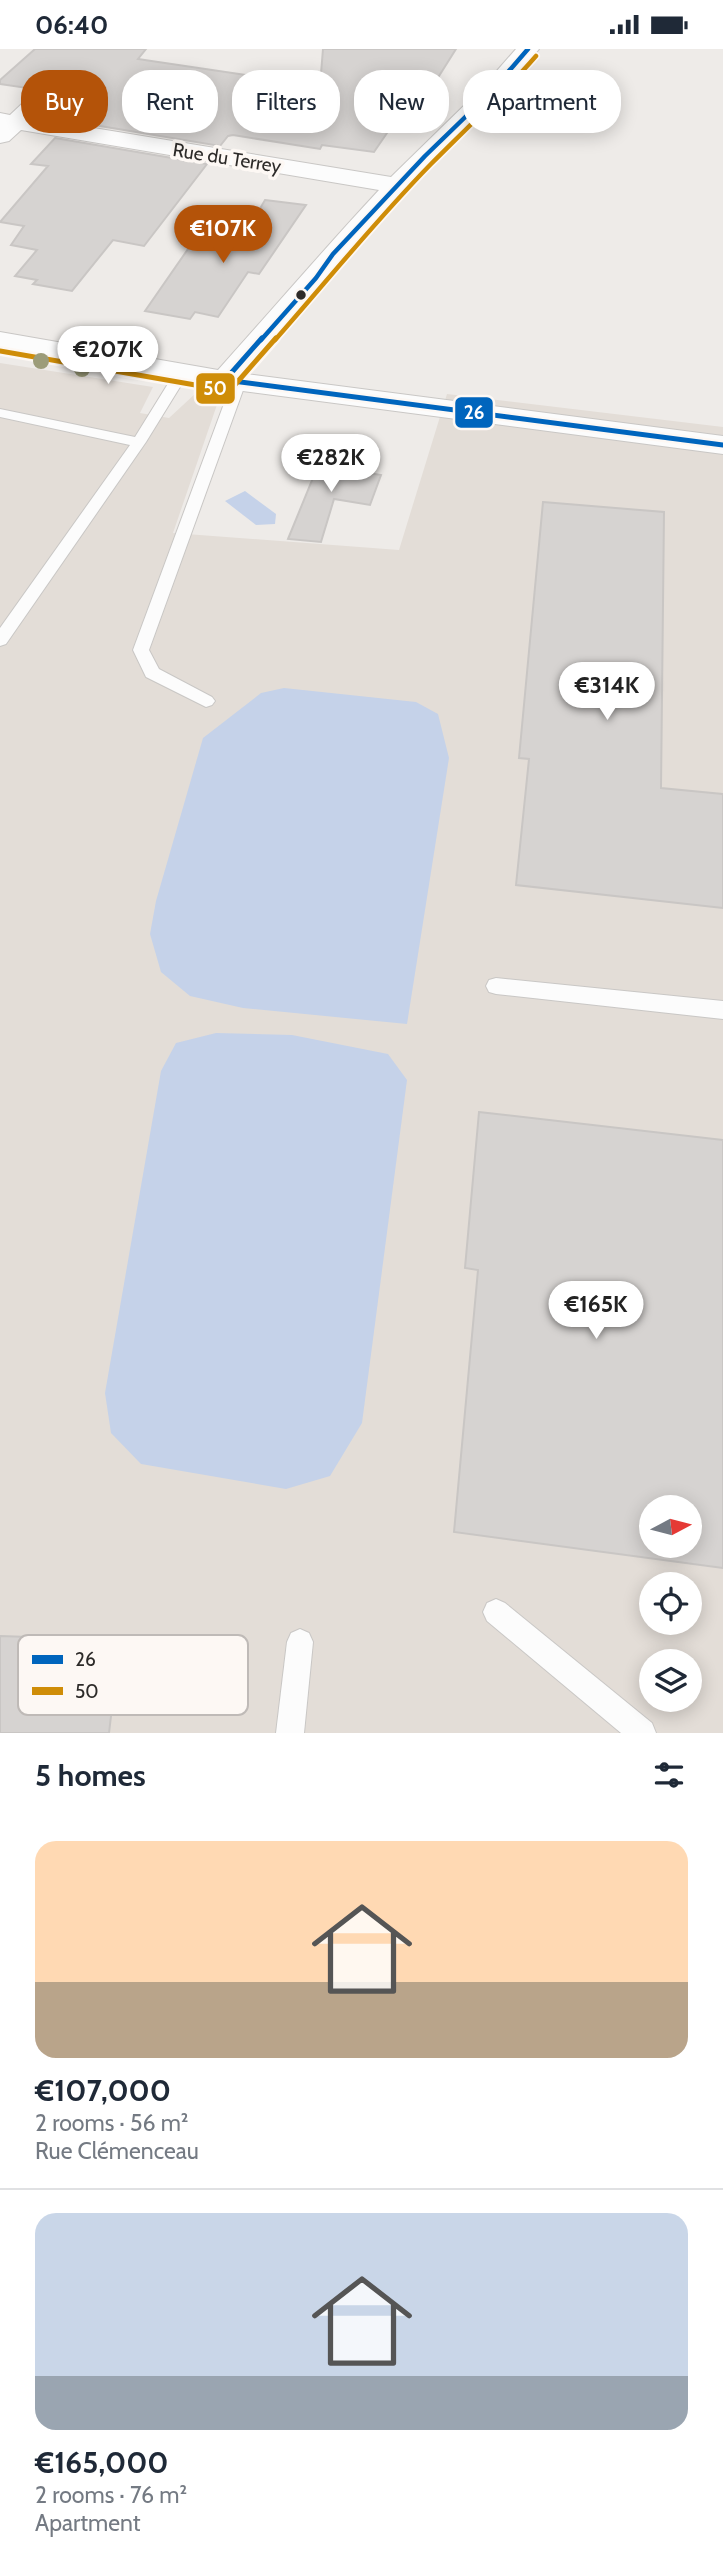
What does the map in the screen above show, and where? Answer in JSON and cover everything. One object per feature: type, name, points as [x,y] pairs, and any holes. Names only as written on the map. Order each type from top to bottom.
[{"type":"street","points":[[232,381],[333,254],[425,156],[489,94],[527,49]]},
{"type":"street","name":"Rue du Terrey","points":[[5,127],[21,114]]},
{"type":"street","name":"Rue du Terrey","points":[[5,127],[398,186]]},
{"type":"street","points":[[0,340],[181,375],[723,445]]},
{"type":"lane","points":[[0,640],[139,442],[181,375]]},
{"type":"lane","points":[[206,701],[152,673],[141,650],[232,381]]},
{"type":"lane","points":[[0,413],[139,442]]},
{"type":"lane","points":[[496,986],[723,1010]]},
{"type":"lane","points":[[496,1612],[642,1733]]},
{"type":"lane","points":[[289,1733],[300,1642]]},
{"type":"shaded area","points":[[0,363],[153,387],[140,413],[169,418],[196,393],[220,396],[173,533],[399,550],[447,394],[723,427],[723,1733],[0,1733]]},
{"type":"water","points":[[245,491],[276,514],[275,524],[256,525],[225,501]]},
{"type":"water","points":[[284,688],[416,702],[438,714],[449,758],[407,1024],[243,1008],[190,996],[161,972],[150,934],[156,901],[203,738],[261,693]]},
{"type":"water","points":[[216,1033],[292,1035],[388,1054],[407,1080],[362,1423],[330,1476],[286,1489],[141,1464],[111,1433],[105,1393],[161,1071],[176,1043]]},
{"type":"building","points":[[35,49],[146,49],[138,59],[212,70],[122,70],[122,130],[108,127],[108,70],[21,70],[21,87],[0,84],[0,80]]},
{"type":"building","points":[[323,49],[456,49],[443,70],[354,70],[354,133],[387,133],[374,152],[322,145],[320,149],[233,135],[228,136],[220,146],[142,133],[218,133],[218,71],[232,73],[232,133],[340,133],[340,70],[321,70]]},
{"type":"building","points":[[55,138],[207,164],[144,246],[113,240],[72,291],[33,284],[37,280],[15,276],[37,250],[11,245],[24,226],[0,222],[48,166],[31,164]]},
{"type":"building","points":[[265,200],[306,205],[259,274],[248,272],[218,317],[195,312],[190,319],[145,311],[197,236],[240,243]]},
{"type":"building","points":[[326,446],[348,454],[343,469],[381,475],[370,505],[334,499],[321,542],[288,539]]},
{"type":"building","points":[[543,502],[664,512],[661,788],[723,794],[723,908],[516,885],[529,759],[519,758]]},
{"type":"building","points":[[479,1112],[723,1140],[723,1568],[648,1558],[702,1558],[702,1495],[639,1495],[639,1557],[454,1532],[478,1270],[465,1268]]},
{"type":"building","points":[[0,1636],[18,1637],[18,1715],[111,1715],[109,1733],[0,1733]]},
{"type":"transit line","name":"26","points":[[225,380],[316,278],[333,254],[425,156],[489,94],[528,49]]},
{"type":"transit line","name":"50","points":[[233,387],[324,285],[341,261],[432,163],[496,102],[536,56]]},
{"type":"transit line","name":"50","points":[[0,351],[224,390]]},
{"type":"transit line","name":"26","points":[[225,380],[723,445]]}]
